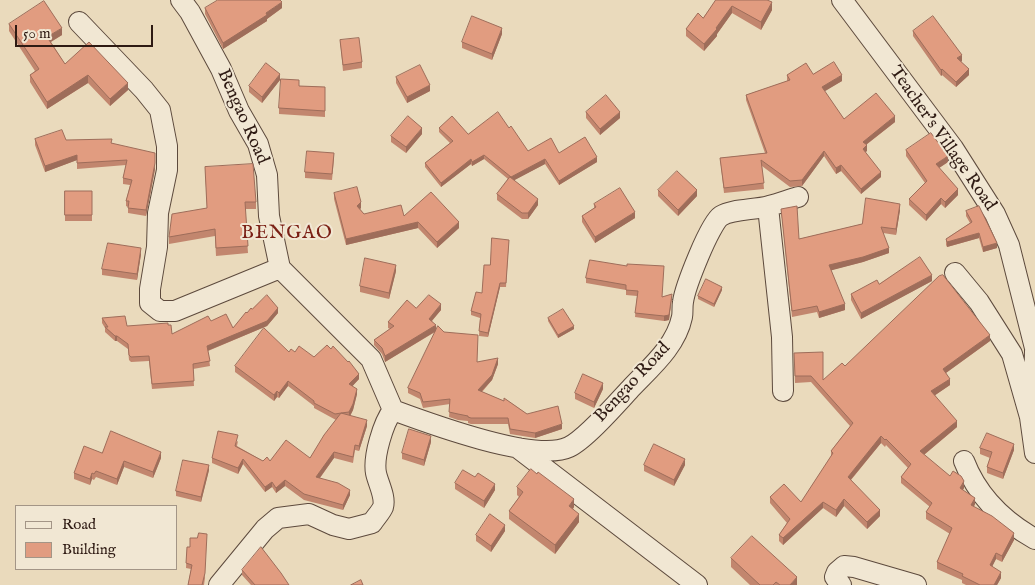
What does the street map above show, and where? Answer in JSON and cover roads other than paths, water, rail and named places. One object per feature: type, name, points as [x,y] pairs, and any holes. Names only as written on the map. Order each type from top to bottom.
[{"type":"street","name":"Bengao Road","points":[[181,0],[190,12],[212,53],[239,111],[258,144],[267,175],[269,216],[280,268]]},
{"type":"street","name":"Teacher's Village Road","points":[[842,0],[953,148],[995,214],[1009,246],[1035,350],[1034,393],[1030,416],[1035,453]]},
{"type":"street","points":[[79,22],[144,90],[160,110],[167,146],[167,170],[158,213],[150,303],[160,312],[175,311],[280,268],[371,359],[393,410],[387,421],[375,456],[375,472],[382,495],[383,506],[372,523],[349,529],[333,526],[309,514],[278,518],[266,529],[219,585]]},
{"type":"street","name":"Bengao Road","points":[[393,410],[444,429],[517,447],[554,452],[570,447],[589,431],[665,351],[676,336],[682,316],[682,303],[687,284],[713,225],[720,216],[768,207],[798,197]]},
{"type":"street","points":[[768,207],[782,337],[784,391]]},
{"type":"street","points":[[955,273],[979,302],[1012,354],[1030,416]]},
{"type":"street","points":[[517,447],[697,585]]},
{"type":"street","points":[[964,460],[978,488],[993,507],[1020,531],[1035,539]]},
{"type":"street","points":[[841,585],[836,577],[837,572],[844,566],[854,567],[916,585]]},
{"type":"district","name":"BENGAO","points":[[287,234]]}]
